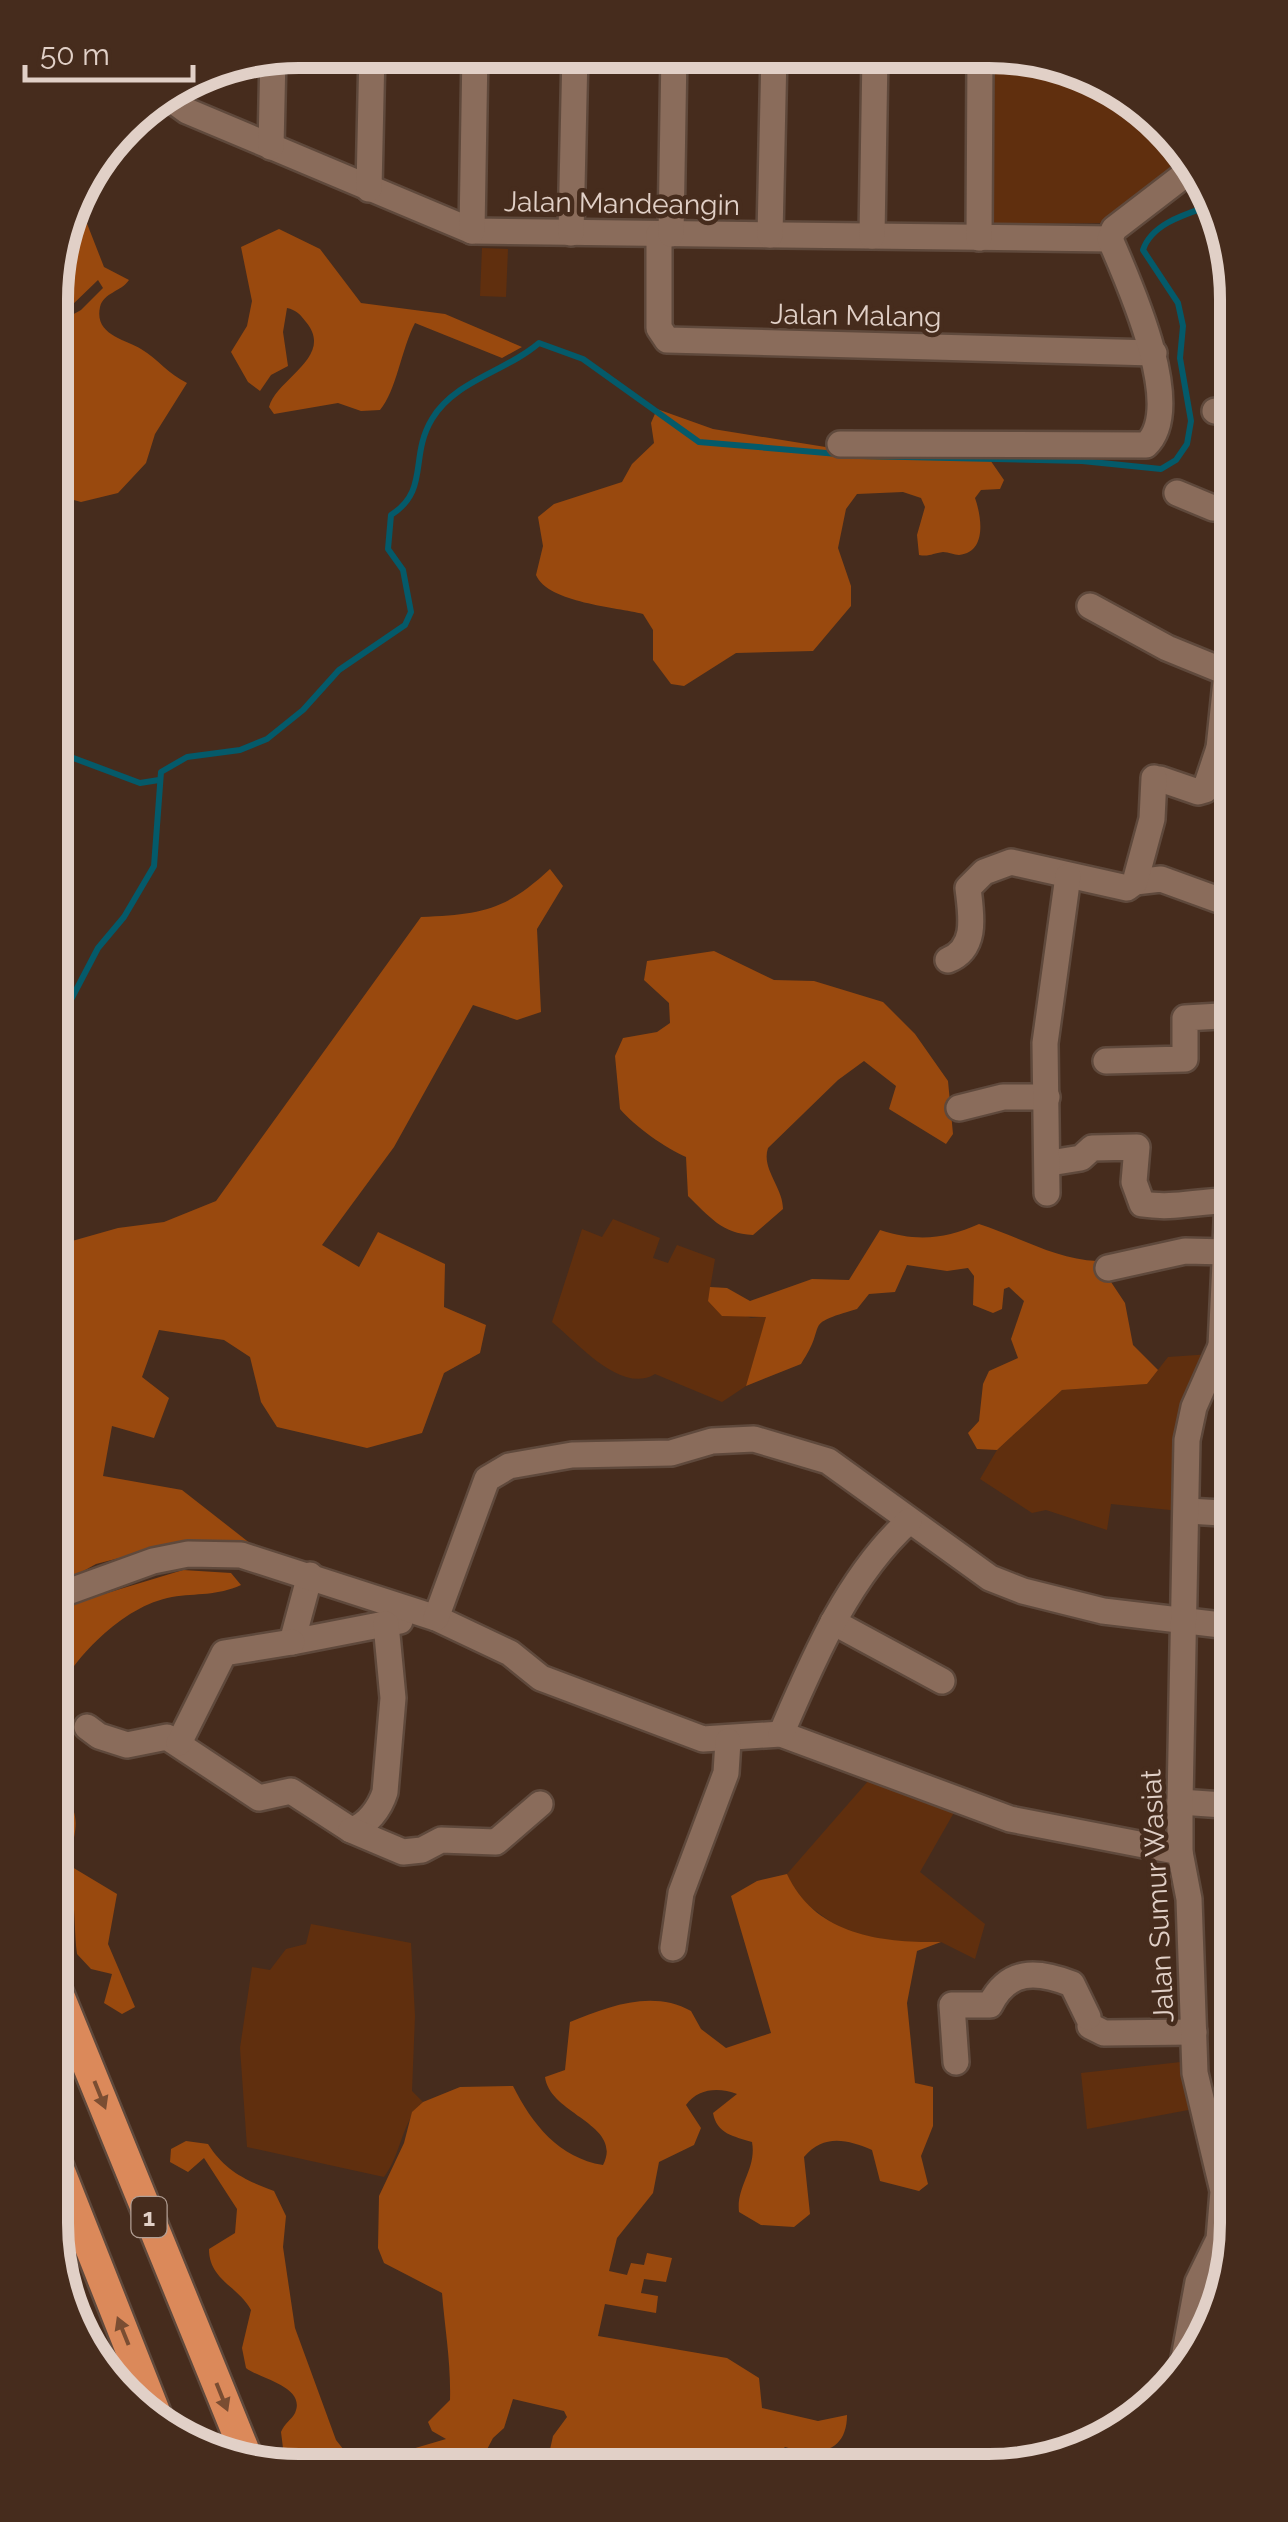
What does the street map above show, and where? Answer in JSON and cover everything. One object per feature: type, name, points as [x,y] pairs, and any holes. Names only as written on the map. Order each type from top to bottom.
[{"type":"highway","name":"1","points":[[68,2017],[242,2448]]},
{"type":"highway","points":[[68,2192],[151,2400]]},
{"type":"street","points":[[369,188],[372,68]]},
{"type":"street","points":[[472,232],[475,68]]},
{"type":"street","points":[[571,232],[575,68]]},
{"type":"street","points":[[665,234],[673,68]]},
{"type":"street","points":[[770,235],[774,68]]},
{"type":"street","points":[[872,236],[875,68]]},
{"type":"street","points":[[979,238],[980,68]]},
{"type":"street","points":[[271,147],[272,69]]},
{"type":"street","name":"Jalan Mandeangin","points":[[177,102],[187,111],[472,232],[1110,239]]},
{"type":"street","points":[[840,444],[1146,445],[1161,423],[1154,353],[1110,239],[1114,229],[1185,175]]},
{"type":"street","name":"Jalan Malang","points":[[665,234],[659,328],[667,340],[1154,353]]},
{"type":"street","points":[[1177,494],[1220,508]]},
{"type":"street","points":[[1099,610],[1167,648],[1220,670]]},
{"type":"street","points":[[1135,882],[1152,819],[1156,778],[1198,792],[1205,790],[1220,766]]},
{"type":"street","points":[[948,960],[959,956],[969,940],[968,888],[984,872],[1011,862],[1126,888],[1135,882],[1161,879],[1220,900]]},
{"type":"street","points":[[1046,1193],[1050,1163],[1046,1097],[1048,996],[1068,876]]},
{"type":"street","points":[[1106,1061],[1185,1060],[1185,1018],[1220,1016]]},
{"type":"street","points":[[959,1108],[1003,1097],[1046,1097]]},
{"type":"street","points":[[1050,1163],[1081,1158],[1092,1148],[1137,1147],[1134,1182],[1142,1204],[1191,1208],[1201,1201],[1220,1201]]},
{"type":"street","points":[[1108,1268],[1186,1251],[1220,1252]]},
{"type":"street","name":"Jalan Sumur Wasiat","points":[[1220,1363],[1194,1406],[1187,1440],[1180,1802],[1180,1852],[1189,1899],[1196,2073],[1220,2178]]},
{"type":"street","points":[[431,1616],[487,1479],[509,1466],[572,1455],[671,1452],[712,1441],[754,1439],[828,1461],[852,1476],[875,1499],[990,1578],[1023,1592],[1103,1612],[1220,1626]]},
{"type":"street","points":[[1188,1511],[1220,1513]]},
{"type":"street","points":[[781,1734],[833,1622],[877,1556],[909,1521]]},
{"type":"street","points":[[68,1592],[119,1572],[188,1554],[241,1556],[431,1616],[510,1652],[541,1678],[703,1739],[728,1741],[781,1734],[1010,1819],[1180,1852]]},
{"type":"street","points":[[292,1642],[310,1575]]},
{"type":"street","points":[[179,1743],[224,1653],[431,1616]]},
{"type":"street","points":[[833,1622],[942,1681]]},
{"type":"street","points":[[351,1830],[360,1828],[381,1805],[385,1792],[393,1698],[386,1624]]},
{"type":"street","points":[[87,1727],[99,1736],[127,1745],[158,1736],[179,1743],[259,1798],[292,1791],[351,1830],[403,1852],[422,1850],[441,1840],[496,1842],[540,1804]]},
{"type":"street","points":[[673,1948],[695,1852],[720,1796],[728,1741]]},
{"type":"street","points":[[1180,1802],[1220,1805]]},
{"type":"street","points":[[956,2062],[952,2005],[990,2005],[996,1988],[1011,1978],[1039,1976],[1072,1984],[1091,2030],[1194,2032]]},
{"type":"street","name":"Jalan Sumur Wasiat","points":[[1185,2346],[1192,2305],[1214,2274],[1220,2227]]},
{"type":"shaded area","points":[[989,68],[1035,72],[1092,91],[1142,125],[1180,167],[1102,223],[987,224]]},
{"type":"shaded area","points":[[82,218],[104,267],[129,280],[102,302],[102,324],[112,335],[141,349],[187,383],[155,434],[146,463],[118,493],[81,502],[68,498],[68,317],[103,288],[98,280],[70,307],[69,268]]},
{"type":"shaded area","points":[[279,229],[320,249],[361,303],[445,314],[522,347],[502,358],[415,323],[380,410],[361,411],[338,403],[274,414],[269,407],[274,396],[314,346],[306,322],[287,308],[283,332],[288,366],[271,375],[260,391],[248,382],[231,352],[247,326],[252,301],[241,247]]},
{"type":"shaded area","points":[[482,248],[508,249],[506,297],[480,296]]},
{"type":"shaded area","points":[[657,409],[713,429],[875,455],[988,457],[1004,480],[1000,489],[981,490],[975,498],[980,523],[978,540],[975,547],[959,555],[919,555],[917,535],[925,507],[921,498],[903,492],[857,494],[846,509],[838,548],[851,586],[851,606],[813,651],[736,653],[684,686],[671,684],[653,660],[653,630],[643,614],[568,598],[554,592],[536,575],[543,546],[538,517],[554,504],[622,482],[632,464],[654,443],[651,423]]},
{"type":"shaded area","points":[[550,869],[563,886],[537,929],[541,1012],[517,1020],[473,1005],[394,1147],[322,1245],[359,1267],[378,1232],[445,1264],[444,1307],[486,1325],[480,1353],[444,1373],[422,1433],[367,1448],[277,1427],[261,1402],[250,1357],[224,1340],[159,1330],[142,1377],[169,1398],[154,1438],[112,1426],[103,1476],[182,1490],[251,1544],[250,1551],[170,1545],[96,1564],[68,1580],[68,1242],[118,1228],[164,1222],[216,1201],[421,917],[491,908]]},
{"type":"shaded area","points":[[714,951],[774,980],[814,981],[883,1002],[915,1034],[948,1081],[953,1134],[946,1144],[889,1109],[896,1086],[864,1061],[838,1080],[768,1148],[767,1163],[783,1209],[753,1235],[733,1231],[710,1217],[688,1196],[686,1157],[651,1136],[620,1109],[615,1056],[623,1038],[657,1032],[670,1023],[669,1003],[644,980],[647,961]]},
{"type":"shaded area","points":[[613,1219],[660,1238],[653,1258],[668,1263],[677,1245],[715,1259],[708,1301],[751,1318],[767,1316],[746,1386],[722,1402],[655,1374],[642,1379],[628,1378],[600,1363],[552,1322],[582,1229],[602,1237]]},
{"type":"shaded area","points":[[979,1224],[1052,1252],[1097,1261],[1125,1303],[1133,1345],[1158,1370],[1147,1384],[1062,1390],[997,1450],[977,1449],[968,1433],[979,1421],[983,1384],[989,1371],[1018,1358],[1011,1339],[1024,1301],[1009,1287],[1004,1289],[1002,1309],[993,1313],[973,1305],[974,1276],[968,1268],[947,1271],[907,1265],[895,1292],[869,1294],[857,1309],[821,1323],[801,1364],[746,1386],[766,1317],[722,1316],[708,1301],[710,1287],[727,1288],[750,1301],[812,1279],[849,1280],[880,1230],[931,1237]]},
{"type":"shaded area","points":[[1211,1354],[1180,1511],[1111,1504],[1107,1530],[1046,1510],[1032,1513],[980,1479],[997,1450],[1062,1390],[1147,1384],[1168,1357]]},
{"type":"shaded area","points":[[183,1570],[231,1573],[241,1585],[215,1593],[172,1597],[135,1611],[85,1652],[68,1675],[68,1605]]},
{"type":"shaded area","points":[[869,1780],[956,1809],[920,1872],[985,1924],[975,1959],[941,1942],[901,1943],[843,1931],[797,1897],[787,1874]]},
{"type":"shaded area","points":[[68,1801],[75,1814],[68,1860]]},
{"type":"shaded area","points":[[68,1865],[117,1894],[108,1944],[135,2007],[122,2014],[104,2003],[112,1974],[91,1969],[77,1954]]},
{"type":"shaded area","points":[[787,1874],[814,1910],[852,1931],[896,1940],[941,1942],[917,1951],[907,2003],[915,2083],[933,2087],[933,2126],[921,2156],[928,2184],[919,2191],[880,2181],[872,2150],[845,2141],[827,2142],[804,2157],[810,2214],[794,2227],[761,2225],[739,2212],[740,2194],[752,2161],[752,2142],[722,2130],[713,2113],[737,2094],[723,2090],[703,2092],[686,2105],[701,2128],[694,2145],[659,2162],[653,2193],[617,2238],[609,2271],[627,2275],[631,2263],[644,2265],[647,2253],[672,2258],[666,2282],[644,2279],[641,2293],[658,2296],[656,2313],[605,2304],[598,2336],[727,2358],[759,2378],[762,2408],[818,2421],[847,2415],[842,2437],[828,2449],[808,2452],[785,2447],[778,2454],[549,2454],[553,2436],[567,2417],[564,2411],[513,2399],[504,2428],[485,2454],[411,2454],[412,2449],[446,2439],[432,2431],[428,2422],[450,2400],[442,2293],[384,2263],[378,2248],[379,2196],[404,2143],[412,2112],[423,2102],[460,2087],[513,2086],[538,2126],[560,2147],[603,2165],[607,2151],[604,2139],[559,2101],[545,2077],[565,2070],[570,2022],[614,2006],[661,2001],[691,2011],[701,2029],[726,2048],[771,2033],[731,1896],[757,1881]]},
{"type":"shaded area","points":[[311,1924],[411,1943],[415,2016],[412,2091],[423,2102],[410,2119],[384,2177],[247,2147],[240,2048],[252,1967],[270,1970],[286,1949],[306,1944]]},
{"type":"shaded area","points":[[1181,2062],[1199,2108],[1087,2129],[1081,2073]]},
{"type":"shaded area","points":[[186,2141],[208,2144],[237,2173],[274,2191],[286,2216],[283,2247],[295,2328],[336,2440],[347,2454],[291,2454],[283,2448],[281,2432],[295,2413],[294,2396],[246,2368],[242,2348],[251,2310],[219,2276],[210,2260],[209,2249],[235,2233],[237,2209],[204,2158],[188,2172],[170,2162],[171,2149]]},
{"type":"waterway","points":[[861,456],[1082,461],[1161,469],[1176,460],[1187,444],[1191,421],[1180,358],[1183,326],[1178,303],[1143,250],[1163,226],[1202,209]]},
{"type":"waterway","points":[[68,1005],[98,948],[124,917],[154,866],[161,772],[187,757],[240,750],[267,739],[303,710],[339,670],[405,625],[411,612],[403,570],[388,549],[391,515],[411,495],[425,433],[454,395],[539,343],[583,359],[699,442],[838,454]]},
{"type":"waterway","points":[[68,756],[140,783],[159,780]]}]
